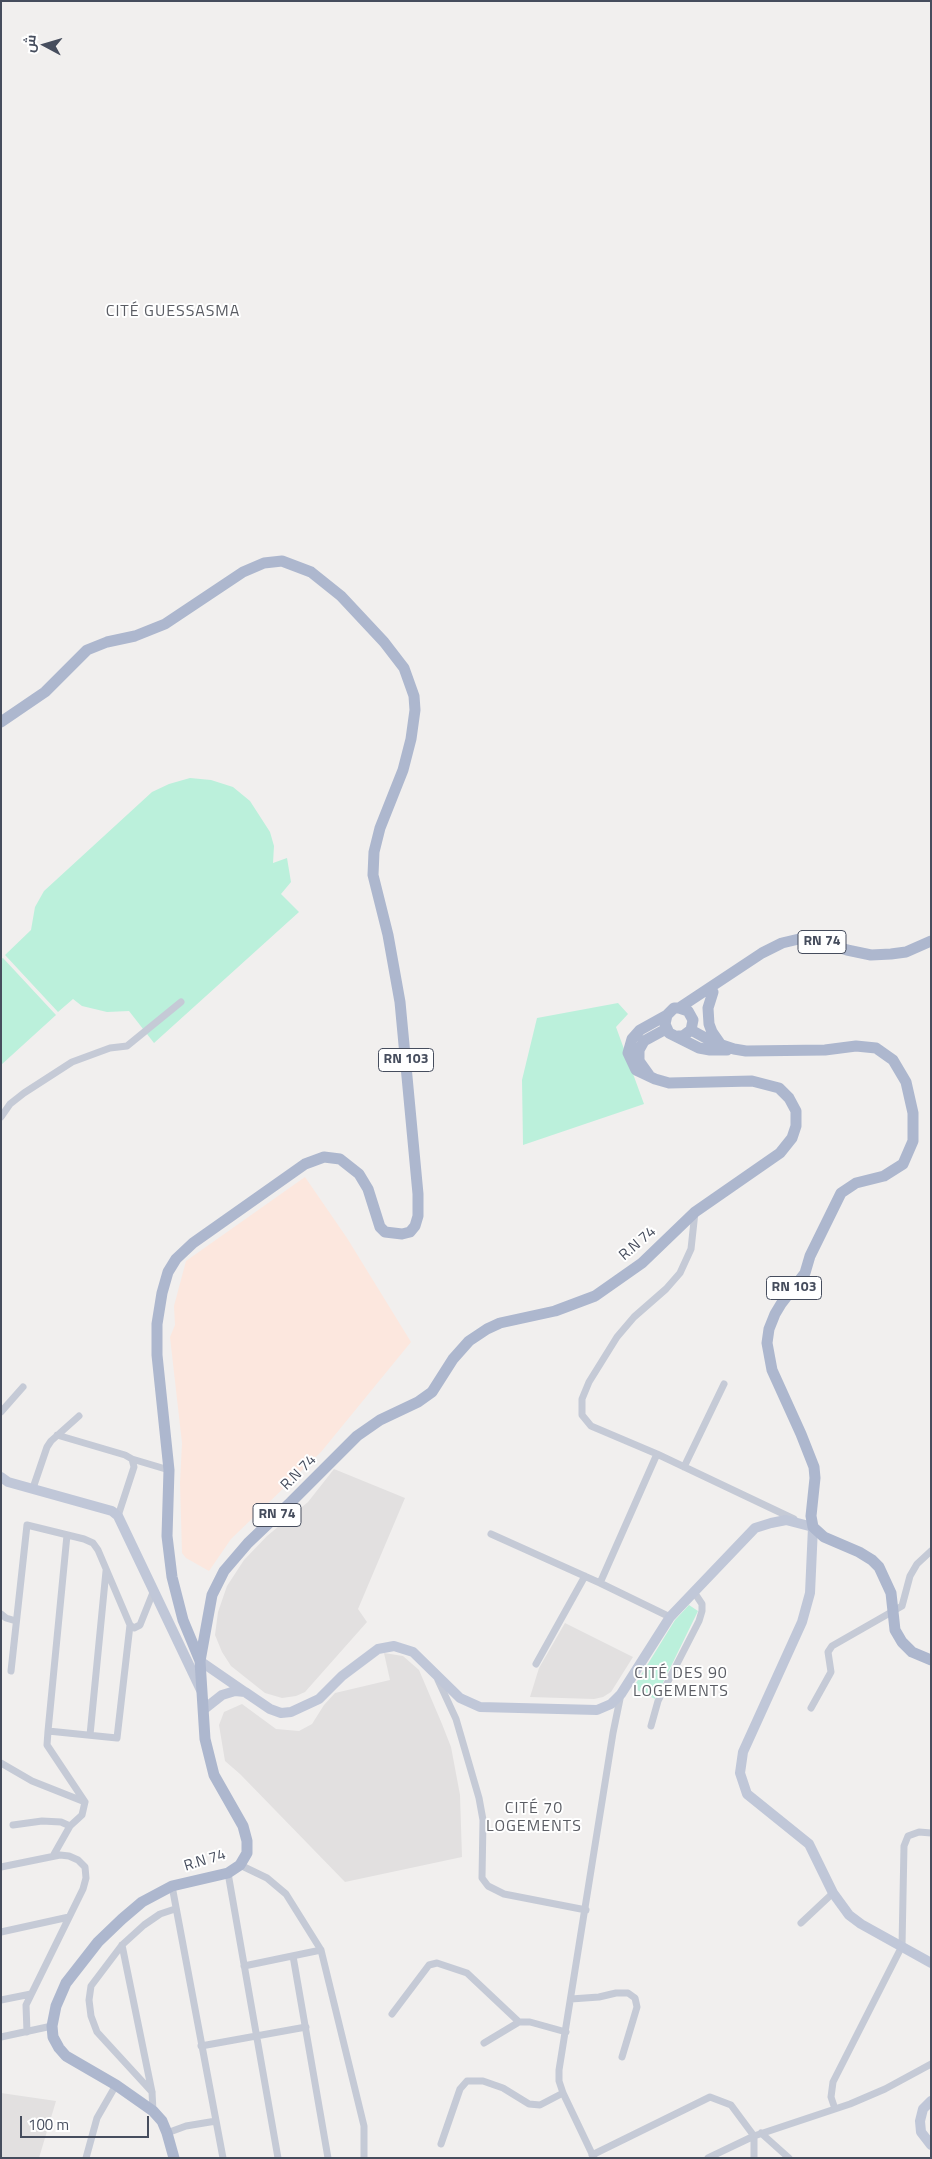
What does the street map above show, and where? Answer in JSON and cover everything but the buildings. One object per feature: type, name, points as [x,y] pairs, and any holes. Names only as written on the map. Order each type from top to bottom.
[{"type":"main road","name":"RN 103","points":[[1,722],[45,692],[87,650],[107,642],[135,636],[165,624],[243,572],[264,563],[282,561],[311,572],[341,596],[384,642],[404,668],[414,696],[415,710],[411,739],[403,770],[380,828],[374,852],[373,875],[388,935],[400,1002],[418,1194],[418,1216],[415,1226],[410,1232],[394,1234],[385,1232],[378,1223],[368,1188],[359,1174],[340,1160],[324,1157],[304,1164],[193,1243],[176,1260],[168,1272],[157,1324],[157,1356],[167,1435],[169,1470],[167,1536],[172,1577],[182,1620],[200,1661]]},
{"type":"main road","name":"R.N 74","points":[[52,2026],[61,1992],[98,1942],[142,1902],[172,1886],[228,1873],[240,1865],[246,1853],[248,1841],[243,1826],[214,1775],[205,1739],[200,1661],[212,1595],[224,1571],[248,1543],[357,1436],[380,1420],[418,1402],[432,1392],[454,1359],[469,1341],[486,1329],[500,1323],[555,1311],[595,1296],[642,1263],[695,1212],[780,1152],[792,1138],[796,1126],[796,1112],[789,1098],[779,1088],[752,1081],[678,1084],[650,1077],[633,1066],[628,1053],[629,1046],[640,1030],[722,981],[762,953],[782,943],[799,939],[818,940],[847,950],[871,954],[891,954],[906,952],[931,941]]},
{"type":"main road","name":"R.N 74","points":[[692,1025],[712,992],[722,981]]},
{"type":"main road","points":[[712,992],[708,1008],[709,1024],[722,1045]]},
{"type":"main road","points":[[667,1015],[665,1024],[669,1033],[683,1036],[692,1025],[688,1011],[679,1008]]},
{"type":"main road","name":"RN 103","points":[[692,1025],[722,1045],[734,1050]]},
{"type":"main road","points":[[650,1077],[639,1060],[639,1050],[644,1041],[666,1029]]},
{"type":"main road","name":"RN 103","points":[[678,1036],[688,1043],[704,1049],[722,1051],[789,1051],[856,1046],[876,1048],[893,1060],[906,1082],[913,1113],[913,1141],[903,1164],[884,1176],[856,1183],[841,1193],[810,1256],[805,1274],[781,1304],[769,1329],[767,1343],[772,1370],[802,1434],[814,1467],[815,1478],[811,1516],[813,1527]]},
{"type":"main road","points":[[813,1527],[824,1537],[859,1552],[879,1567],[891,1593],[895,1630],[902,1642],[912,1652],[931,1660]]},
{"type":"main road","points":[[52,2026],[54,2037],[66,2056],[116,2085],[153,2111],[162,2121],[168,2133],[174,2158]]},
{"type":"street","points":[[1,1117],[10,1104],[24,1093],[72,1062],[110,1048],[127,1046],[181,1002]]},
{"type":"street","points":[[695,1212],[691,1249],[680,1273],[666,1289],[634,1317],[617,1337],[589,1382],[582,1399],[582,1415],[591,1426],[657,1454],[813,1527]]},
{"type":"street","points":[[684,1467],[724,1384]]},
{"type":"street","points":[[1,1412],[23,1387]]},
{"type":"street","points":[[33,1488],[47,1447],[57,1435],[79,1416]]},
{"type":"street","points":[[57,1435],[169,1470]]},
{"type":"street","points":[[600,1583],[657,1454]]},
{"type":"street","points":[[118,1516],[134,1467],[132,1459]]},
{"type":"street","points":[[1,1477],[8,1482],[112,1512],[118,1516],[202,1691]]},
{"type":"street","points":[[200,1661],[270,1709],[281,1713],[291,1712],[319,1698],[342,1676],[378,1649],[394,1646],[413,1652],[460,1698],[480,1707],[597,1710],[611,1704],[621,1694],[670,1617],[755,1528],[771,1522],[786,1520],[813,1527]]},
{"type":"street","points":[[11,1671],[27,1525],[92,1543],[130,1625],[117,1738],[48,1732]]},
{"type":"street","points":[[813,1527],[810,1593],[802,1622],[743,1752],[740,1773],[747,1794],[809,1844],[833,1893],[849,1915],[861,1924],[931,1962]]},
{"type":"street","points":[[491,1534],[670,1617]]},
{"type":"street","points":[[53,1856],[70,1826],[82,1814],[85,1802],[47,1745],[67,1535]]},
{"type":"street","points":[[811,1708],[830,1672],[828,1652],[832,1646],[902,1606],[910,1576],[917,1564],[931,1551]]},
{"type":"street","points":[[90,1735],[106,1570]]},
{"type":"street","points":[[536,1664],[585,1576]]},
{"type":"street","points":[[130,1625],[134,1628],[140,1626],[154,1590]]},
{"type":"street","points":[[651,1726],[658,1701],[699,1622],[702,1604],[694,1592]]},
{"type":"street","points":[[1,1614],[16,1622]]},
{"type":"street","points":[[436,1675],[456,1719],[478,1791],[483,1820],[482,1878],[488,1886],[504,1894],[586,1910]]},
{"type":"street","points":[[203,1710],[222,1695],[235,1691],[245,1692]]},
{"type":"street","points":[[621,1694],[613,1733],[559,2070],[559,2081],[563,2093],[593,2156],[710,2097],[731,2105],[757,2135],[789,2158]]},
{"type":"street","points":[[1,1763],[32,1780],[85,1802]]},
{"type":"street","points":[[13,1825],[42,1821],[61,1822],[70,1826]]},
{"type":"street","points":[[835,2109],[831,2097],[833,2082],[902,1946],[904,1846],[908,1836],[919,1832],[931,1833]]},
{"type":"street","points":[[1,1867],[53,1856],[70,1856],[78,1860],[85,1868],[86,1878],[83,1889],[26,2005],[27,2032]]},
{"type":"street","points":[[240,1865],[267,1878],[286,1894],[321,1950],[364,2126],[364,2158]]},
{"type":"street","points":[[228,1873],[278,2158]]},
{"type":"street","points":[[172,1886],[223,2158]]},
{"type":"street","points":[[801,1923],[833,1893]]},
{"type":"street","points":[[152,2092],[97,2032],[91,2016],[89,2000],[91,1986],[122,1945],[144,1925],[160,1914],[175,1909]]},
{"type":"street","points":[[1,1932],[69,1917]]},
{"type":"street","points":[[122,1945],[152,2092],[153,2111]]},
{"type":"street","points":[[244,1966],[321,1950]]},
{"type":"street","points":[[293,1956],[328,2158]]},
{"type":"street","points":[[392,2014],[429,1965],[437,1963],[467,1973],[519,2022]]},
{"type":"street","points":[[571,1999],[599,1997],[616,1993],[628,1994],[635,1998],[637,2007],[622,2058]]},
{"type":"street","points":[[1,2000],[31,1994]]},
{"type":"street","points":[[484,2043],[519,2022],[530,2022],[566,2032]]},
{"type":"street","points":[[1,2037],[52,2026]]},
{"type":"street","points":[[201,2046],[306,2027]]},
{"type":"street","points":[[708,2158],[757,2135],[835,2109],[885,2089],[931,2064]]},
{"type":"street","points":[[441,2144],[460,2089],[467,2081],[483,2081],[503,2088],[529,2104],[540,2105],[563,2093]]},
{"type":"street","points":[[86,2158],[97,2118],[116,2085]]},
{"type":"street","points":[[931,2101],[923,2109],[920,2121],[921,2132],[931,2145]]},
{"type":"street","points":[[168,2133],[186,2126],[216,2121]]},
{"type":"street","points":[[754,2158],[757,2135]]},
{"type":"shaded area","points":[[305,1177],[347,1238],[411,1342],[321,1452],[231,1539],[209,1571],[186,1558],[182,1553],[180,1483],[182,1443],[170,1337],[175,1325],[174,1306],[186,1261]]},
{"type":"shaded area","points":[[334,1469],[405,1498],[358,1609],[367,1622],[305,1692],[296,1696],[282,1698],[265,1693],[231,1666],[222,1652],[215,1635],[218,1612],[227,1586],[244,1560],[267,1536],[308,1502]]},
{"type":"shaded area","points":[[565,1623],[633,1657],[611,1692],[603,1697],[594,1699],[530,1697],[539,1668]]},
{"type":"shaded area","points":[[384,1653],[403,1656],[419,1670],[451,1747],[460,1795],[462,1857],[345,1882],[225,1761],[219,1725],[224,1712],[242,1704],[276,1729],[299,1731],[312,1724],[324,1705],[335,1693],[390,1680]]},
{"type":"shaded area","points":[[1,2093],[56,2101],[39,2158],[1,2158]]},
{"type":"green space","points":[[190,778],[211,780],[233,787],[250,801],[270,832],[274,846],[273,863],[287,858],[291,882],[281,894],[299,912],[154,1043],[129,1011],[107,1012],[82,1006],[73,999],[58,1012],[5,955],[31,930],[35,907],[44,891],[152,792],[169,784]]},
{"type":"green space","points":[[3,958],[56,1015],[1,1065],[1,959]]},
{"type":"green space","points":[[618,1003],[628,1014],[616,1027],[644,1104],[523,1145],[522,1080],[537,1018]]},
{"type":"green space","points":[[689,1605],[698,1611],[655,1699],[633,1688],[675,1620]]},
{"type":"district","name":"CITÉ GUESSASMA","points":[[173,312]]},
{"type":"district","name":"CITÉ DES 90 LOGEMENTS","points":[[681,1683]]},
{"type":"district","name":"CITÉ 70 LOGEMENTS","points":[[534,1818]]}]
